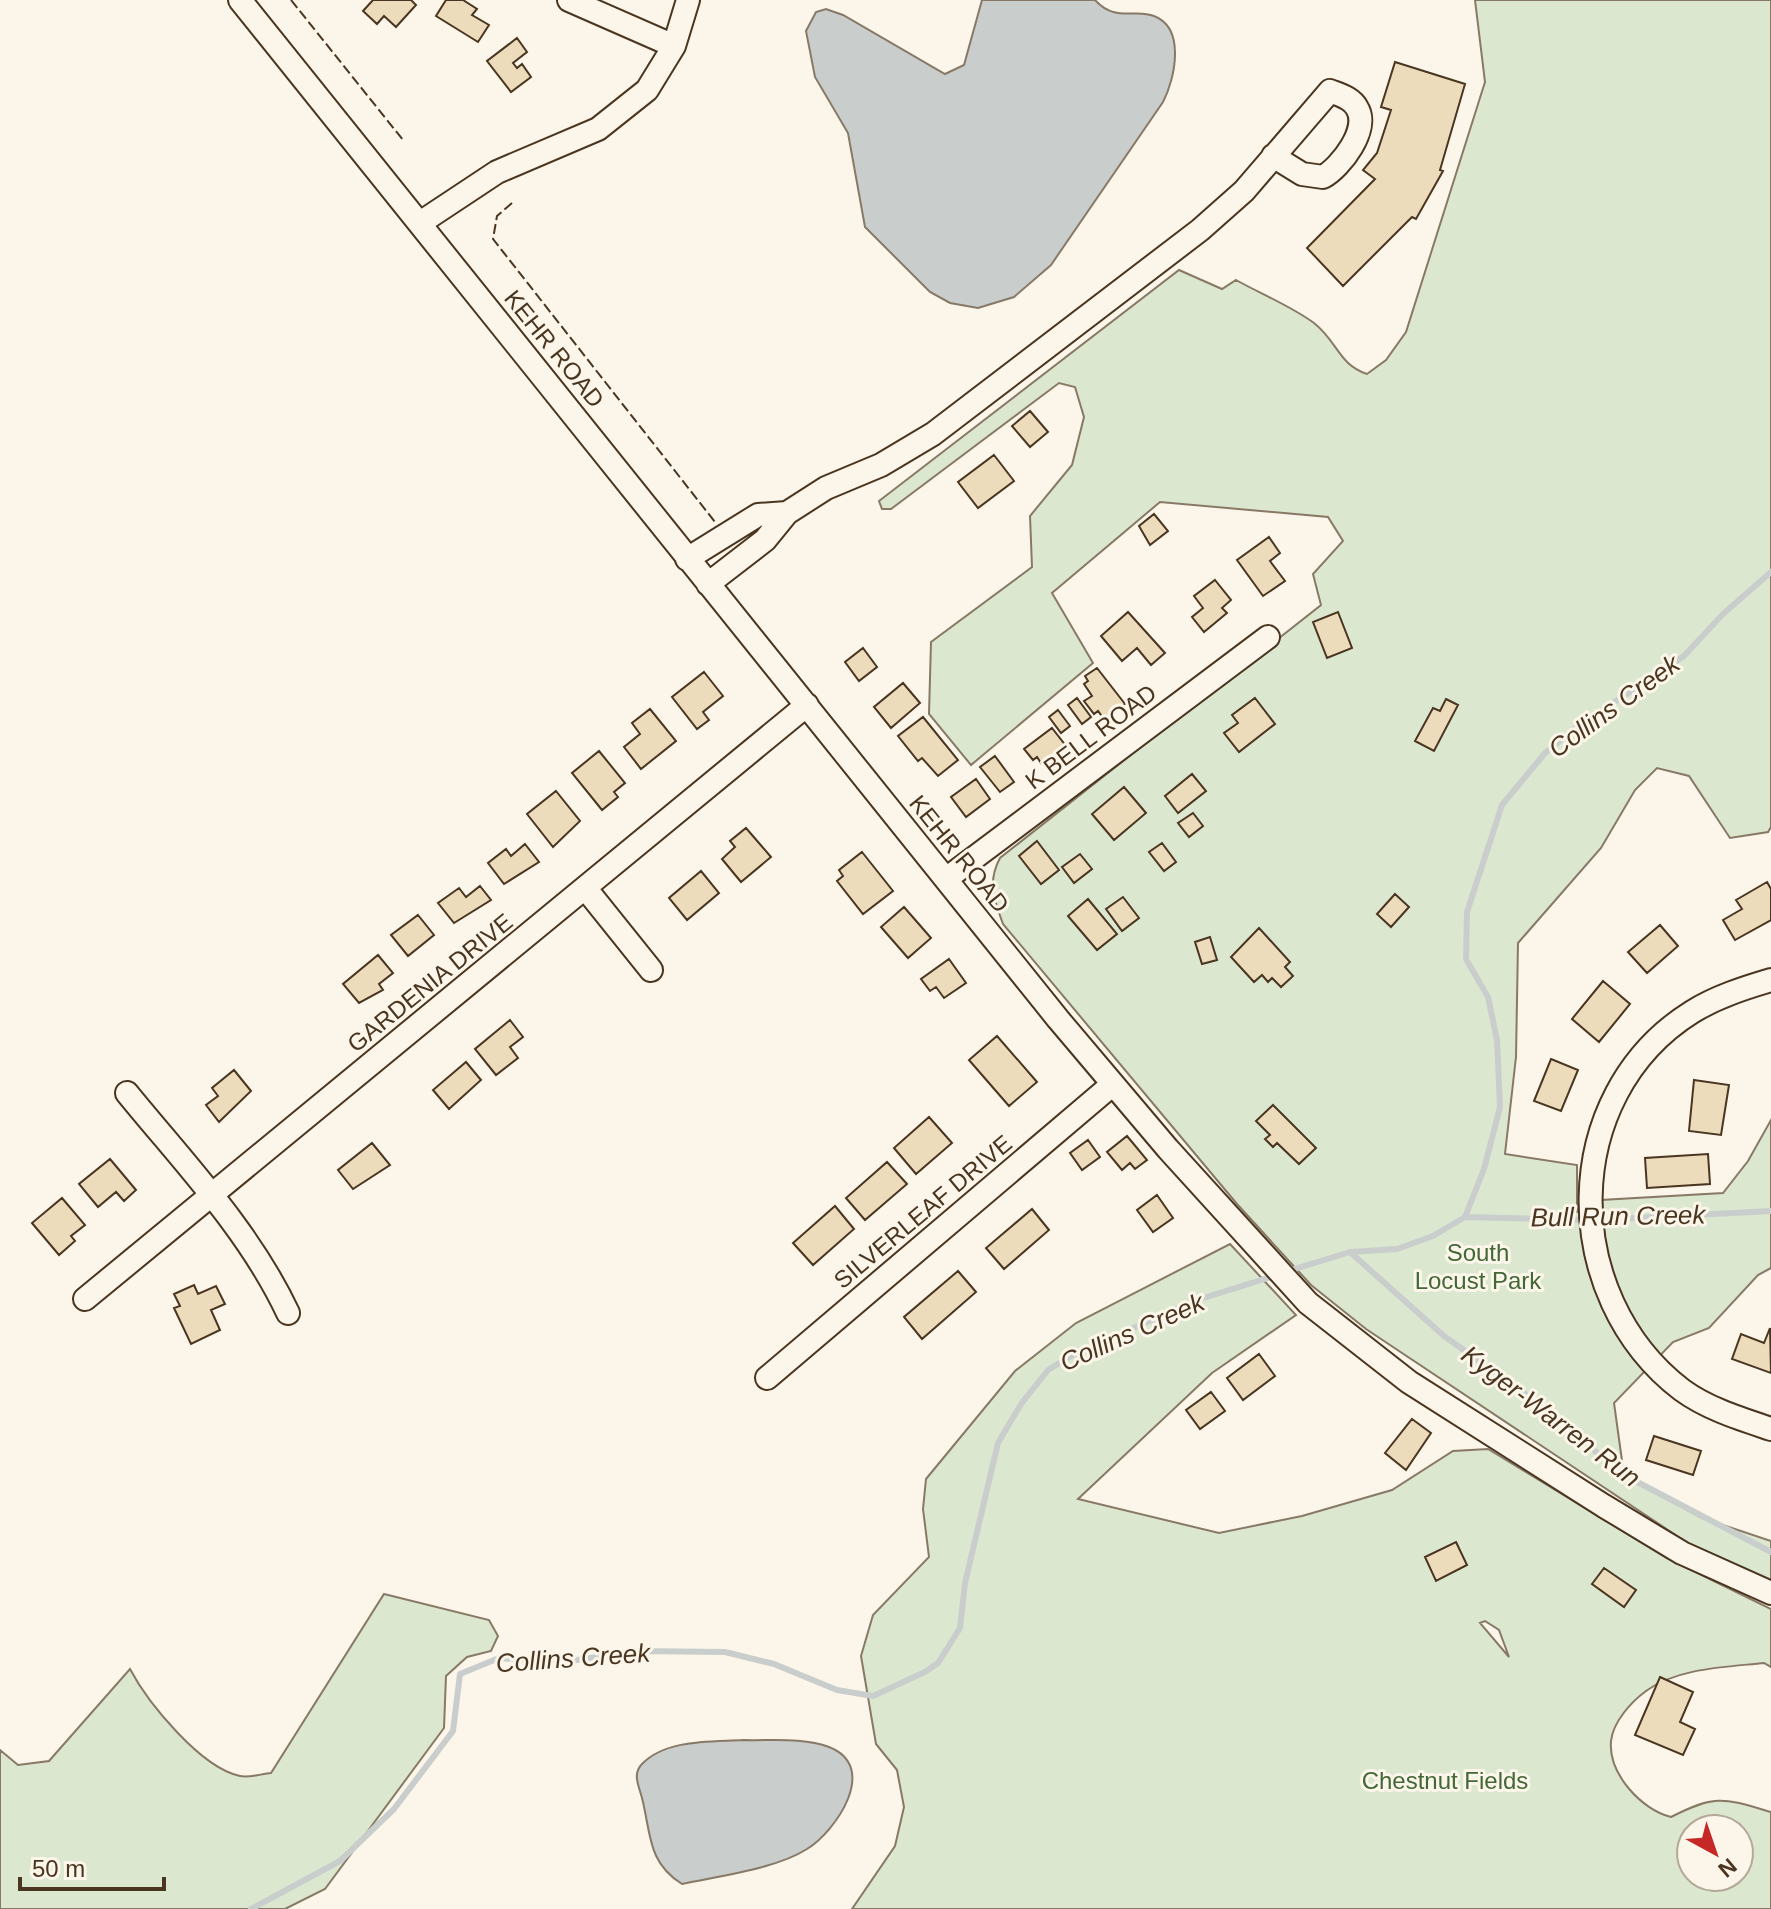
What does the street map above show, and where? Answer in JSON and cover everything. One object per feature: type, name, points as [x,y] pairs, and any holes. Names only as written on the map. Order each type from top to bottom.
[{"type":"street","name":"KEHR ROAD","points":[[240,0],[687,559],[1113,1084],[1308,1303],[1409,1382],[1591,1498],[1682,1553],[1771,1593]]},
{"type":"street","points":[[569,0],[674,46]]},
{"type":"street","points":[[420,223],[497,172],[598,129],[647,90],[674,46],[688,0]]},
{"type":"street","points":[[708,584],[765,540],[787,513],[826,488],[881,465],[933,434],[1200,230],[1244,191],[1273,156]]},
{"type":"street","points":[[687,559],[758,515],[787,513]]},
{"type":"street","name":"K BELL ROAD","points":[[946,879],[1268,637]]},
{"type":"street","name":"GARDENIA DRIVE","points":[[85,1299],[807,705]]},
{"type":"street","points":[[586,889],[651,970]]},
{"type":"street","points":[[1771,980],[1719,998],[1693,1012],[1640,1059],[1604,1116],[1590,1171],[1589,1205],[1591,1235],[1607,1294],[1646,1354],[1663,1374],[1703,1403],[1771,1429]]},
{"type":"street","name":"SILVERLEAF DRIVE","points":[[767,1378],[1113,1084]]},
{"type":"street","points":[[127,1093],[247,1240],[270,1276],[288,1313]]},
{"type":"green space","name":"South Locust Park","points":[[1475,0],[1771,0],[1771,827],[1768,832],[1730,838],[1689,776],[1657,768],[1635,790],[1601,848],[1518,943],[1516,1057],[1505,1154],[1577,1165],[1577,1212],[1602,1211],[1601,1200],[1723,1193],[1748,1161],[1771,1120],[1771,1268],[1758,1275],[1709,1328],[1673,1342],[1614,1403],[1624,1475],[1702,1518],[1771,1541],[1771,1585],[1695,1548],[1366,1329],[1311,1285],[1237,1204],[1003,924],[993,883],[1000,858],[1321,605],[1313,574],[1343,541],[1328,517],[1160,502],[1052,593],[1093,663],[971,765],[929,714],[931,642],[1032,567],[1030,516],[1072,465],[1084,417],[1075,387],[1059,383],[891,509],[882,509],[879,501],[1179,270],[1222,289],[1236,280],[1286,306],[1322,330],[1357,370],[1367,374],[1386,360],[1406,332],[1485,82]]},
{"type":"green space","name":"Chestnut Fields","points":[[1230,1244],[1296,1315],[1212,1373],[1078,1499],[1219,1533],[1302,1516],[1392,1490],[1453,1451],[1488,1449],[1667,1558],[1771,1609],[1771,1667],[1764,1663],[1718,1668],[1687,1673],[1658,1683],[1624,1713],[1611,1741],[1615,1766],[1629,1789],[1649,1807],[1671,1817],[1675,1815],[1675,1893],[1755,1893],[1755,1813],[1680,1813],[1720,1801],[1771,1812],[1771,1909],[852,1909],[895,1846],[904,1807],[897,1770],[876,1744],[861,1656],[873,1615],[929,1557],[923,1509],[926,1479],[1015,1371],[1076,1323]],"holes":[[[1485,1621],[1499,1630],[1509,1657],[1480,1623]]]},
{"type":"green space","points":[[384,1594],[489,1620],[498,1636],[491,1651],[467,1657],[446,1676],[444,1728],[325,1889],[285,1909],[0,1909],[0,1750],[18,1765],[49,1761],[130,1669],[162,1716],[209,1761],[240,1776],[271,1773]]},
{"type":"shaded area","points":[[982,0],[1095,0],[1110,11],[1147,14],[1164,22],[1171,31],[1175,55],[1171,81],[1163,102],[1051,265],[1014,297],[978,308],[950,303],[930,292],[865,227],[848,133],[815,77],[806,31],[816,12],[826,9],[843,15],[945,74],[964,65]]},
{"type":"shaded area","points":[[743,1740],[797,1741],[829,1747],[844,1756],[851,1769],[848,1799],[830,1828],[807,1849],[794,1856],[746,1871],[682,1884],[662,1866],[656,1856],[637,1772],[652,1756],[676,1746]]},
{"type":"building","points":[[373,0],[411,0],[416,5],[396,27],[384,16],[377,24],[363,11]]},
{"type":"building","points":[[446,0],[463,0],[477,9],[472,15],[489,25],[478,42],[436,16]]},
{"type":"building","points":[[517,38],[527,52],[513,63],[517,68],[522,64],[531,77],[511,92],[487,61]]},
{"type":"building","points":[[1395,62],[1465,84],[1440,170],[1443,171],[1416,219],[1412,217],[1343,286],[1307,248],[1375,179],[1363,170],[1377,153],[1391,110],[1381,107]]},
{"type":"building","points":[[1030,411],[1048,432],[1030,447],[1012,426]]},
{"type":"building","points":[[994,455],[1014,481],[978,508],[958,482]]},
{"type":"building","points":[[1154,514],[1168,531],[1150,545],[1139,526]]},
{"type":"building","points":[[1269,537],[1280,553],[1270,561],[1285,581],[1263,596],[1237,560]]},
{"type":"building","points":[[1215,580],[1231,600],[1222,608],[1227,613],[1204,632],[1192,617],[1203,608],[1194,596]]},
{"type":"building","points":[[1128,612],[1165,653],[1151,665],[1137,648],[1122,661],[1101,636]]},
{"type":"building","points":[[1338,612],[1352,648],[1327,658],[1313,622]]},
{"type":"building","points":[[863,648],[877,667],[859,681],[845,662]]},
{"type":"building","points":[[1097,668],[1125,704],[1104,719],[1098,711],[1094,714],[1084,701],[1092,696],[1084,684],[1088,681],[1085,676]]},
{"type":"building","points":[[704,672],[723,696],[703,712],[709,720],[697,729],[672,697]]},
{"type":"building","points":[[903,683],[920,703],[891,728],[874,707]]},
{"type":"building","points":[[1077,698],[1091,717],[1082,724],[1068,705]]},
{"type":"building","points":[[1255,698],[1275,724],[1239,752],[1224,733],[1238,723],[1232,715]]},
{"type":"building","points":[[1446,699],[1458,705],[1434,751],[1415,741],[1433,708],[1440,711]]},
{"type":"building","points":[[650,709],[676,741],[641,769],[624,747],[640,734],[632,723]]},
{"type":"building","points":[[1058,710],[1070,726],[1061,733],[1049,717]]},
{"type":"building","points":[[923,717],[958,760],[938,776],[922,758],[918,761],[898,736]]},
{"type":"building","points":[[1052,728],[1066,746],[1052,760],[1050,757],[1041,763],[1037,757],[1033,760],[1024,749]]},
{"type":"building","points":[[599,751],[625,783],[614,792],[618,797],[602,810],[572,773]]},
{"type":"building","points":[[995,756],[1014,782],[1000,792],[980,767]]},
{"type":"building","points":[[1192,774],[1206,791],[1178,813],[1165,796]]},
{"type":"building","points":[[976,779],[990,799],[966,817],[951,797]]},
{"type":"building","points":[[1124,787],[1146,813],[1114,840],[1092,814]]},
{"type":"building","points":[[556,791],[580,821],[553,847],[527,814]]},
{"type":"building","points":[[1193,813],[1203,826],[1189,837],[1178,823]]},
{"type":"building","points":[[746,828],[771,857],[741,882],[722,859],[735,847],[730,841]]},
{"type":"building","points":[[1037,841],[1059,870],[1041,884],[1019,856]]},
{"type":"building","points":[[1162,843],[1176,862],[1164,871],[1149,852]]},
{"type":"building","points":[[525,844],[539,862],[504,884],[488,863],[506,849],[511,856]]},
{"type":"building","points":[[862,852],[893,891],[863,914],[837,881],[843,876],[839,870]]},
{"type":"building","points":[[1080,854],[1092,869],[1074,883],[1062,867]]},
{"type":"building","points":[[701,871],[719,893],[687,920],[669,898]]},
{"type":"building","points":[[1767,882],[1771,889],[1771,920],[1735,940],[1723,920],[1742,909],[1736,900]]},
{"type":"building","points":[[480,886],[491,900],[454,923],[438,903],[459,888],[466,897]]},
{"type":"building","points":[[1395,894],[1409,907],[1391,927],[1377,914]]},
{"type":"building","points":[[1123,897],[1139,918],[1122,931],[1106,909]]},
{"type":"building","points":[[1088,899],[1117,934],[1097,950],[1068,916]]},
{"type":"building","points":[[904,907],[931,938],[908,958],[881,927]]},
{"type":"building","points":[[418,915],[434,935],[408,956],[391,935]]},
{"type":"building","points":[[1660,925],[1678,946],[1647,973],[1628,952]]},
{"type":"building","points":[[1259,928],[1290,962],[1285,967],[1293,976],[1281,987],[1272,978],[1268,982],[1262,975],[1254,982],[1231,957]]},
{"type":"building","points":[[1210,937],[1217,960],[1202,964],[1195,942]]},
{"type":"building","points":[[378,955],[393,973],[379,984],[383,990],[359,1003],[343,984]]},
{"type":"building","points":[[949,959],[966,983],[944,998],[936,987],[930,991],[921,979]]},
{"type":"building","points":[[1603,981],[1630,1004],[1599,1042],[1572,1019]]},
{"type":"building","points":[[510,1020],[523,1037],[510,1047],[518,1058],[496,1075],[475,1049]]},
{"type":"building","points":[[997,1036],[1037,1082],[1009,1106],[969,1060]]},
{"type":"building","points":[[1551,1059],[1578,1070],[1561,1111],[1534,1101]]},
{"type":"building","points":[[466,1062],[481,1080],[449,1109],[433,1090]]},
{"type":"building","points":[[234,1070],[251,1091],[219,1122],[206,1105],[218,1096],[212,1088]]},
{"type":"building","points":[[1694,1080],[1729,1085],[1721,1135],[1689,1131]]},
{"type":"building","points":[[1273,1105],[1316,1148],[1299,1164],[1277,1143],[1273,1147],[1265,1139],[1270,1135],[1256,1121]]},
{"type":"building","points":[[929,1117],[952,1143],[916,1174],[894,1148]]},
{"type":"building","points":[[1127,1136],[1147,1160],[1135,1169],[1130,1163],[1122,1170],[1107,1152]]},
{"type":"building","points":[[1088,1140],[1100,1157],[1082,1170],[1070,1153]]},
{"type":"building","points":[[372,1143],[390,1165],[353,1189],[338,1170]]},
{"type":"building","points":[[1708,1154],[1710,1184],[1647,1188],[1645,1158]]},
{"type":"building","points":[[110,1159],[136,1190],[124,1201],[116,1192],[98,1207],[79,1184]]},
{"type":"building","points":[[887,1162],[907,1184],[865,1220],[846,1198]]},
{"type":"building","points":[[1157,1195],[1173,1218],[1153,1232],[1137,1210]]},
{"type":"building","points":[[62,1198],[85,1225],[71,1236],[75,1241],[59,1255],[32,1223]]},
{"type":"building","points":[[835,1206],[854,1229],[813,1265],[793,1243]]},
{"type":"building","points":[[1032,1209],[1049,1230],[1004,1269],[986,1248]]},
{"type":"building","points":[[958,1271],[976,1292],[922,1339],[904,1317]]},
{"type":"building","points":[[194,1285],[198,1294],[216,1286],[225,1304],[211,1310],[220,1330],[191,1344],[174,1308],[180,1306],[174,1294]]},
{"type":"building","points":[[1770,1328],[1771,1373],[1732,1359],[1741,1334],[1764,1343]]},
{"type":"building","points":[[1259,1354],[1275,1376],[1243,1400],[1227,1378]]},
{"type":"building","points":[[1211,1392],[1225,1411],[1200,1429],[1186,1410]]},
{"type":"building","points":[[1412,1419],[1431,1433],[1406,1470],[1385,1453]]},
{"type":"building","points":[[1654,1436],[1701,1451],[1693,1475],[1646,1460]]},
{"type":"building","points":[[1456,1542],[1467,1565],[1436,1581],[1425,1557]]},
{"type":"building","points":[[1604,1568],[1636,1590],[1624,1607],[1592,1584]]},
{"type":"building","points":[[1660,1677],[1693,1692],[1680,1722],[1695,1729],[1683,1755],[1635,1735]]},
{"type":"waterway","name":"Collins Creek","points":[[1288,1271],[1350,1252],[1397,1249],[1433,1236],[1465,1217],[1484,1169],[1500,1107],[1497,1040],[1488,997],[1466,959],[1467,912],[1502,805],[1545,753],[1578,726],[1684,656],[1723,614],[1771,572]]},
{"type":"waterway","name":"Bull Run Creek","points":[[1599,1220],[1771,1211]]},
{"type":"waterway","name":"Bull Run Creek","points":[[1465,1217],[1588,1220]]},
{"type":"waterway","name":"Kyger-Warren Run","points":[[1350,1252],[1444,1336],[1531,1398],[1624,1475],[1771,1552]]},
{"type":"waterway","name":"Collins Creek","points":[[251,1909],[340,1861],[394,1809],[453,1731],[460,1674],[499,1658],[564,1662],[635,1651],[725,1652],[774,1664],[837,1690],[873,1696],[925,1672],[938,1663],[960,1628],[965,1583],[998,1443],[1021,1404],[1048,1370],[1071,1356],[1194,1301],[1277,1275]]},
{"type":"fence","points":[[291,0],[403,140]]},
{"type":"fence","points":[[512,203],[497,216],[493,239],[715,522]]}]
